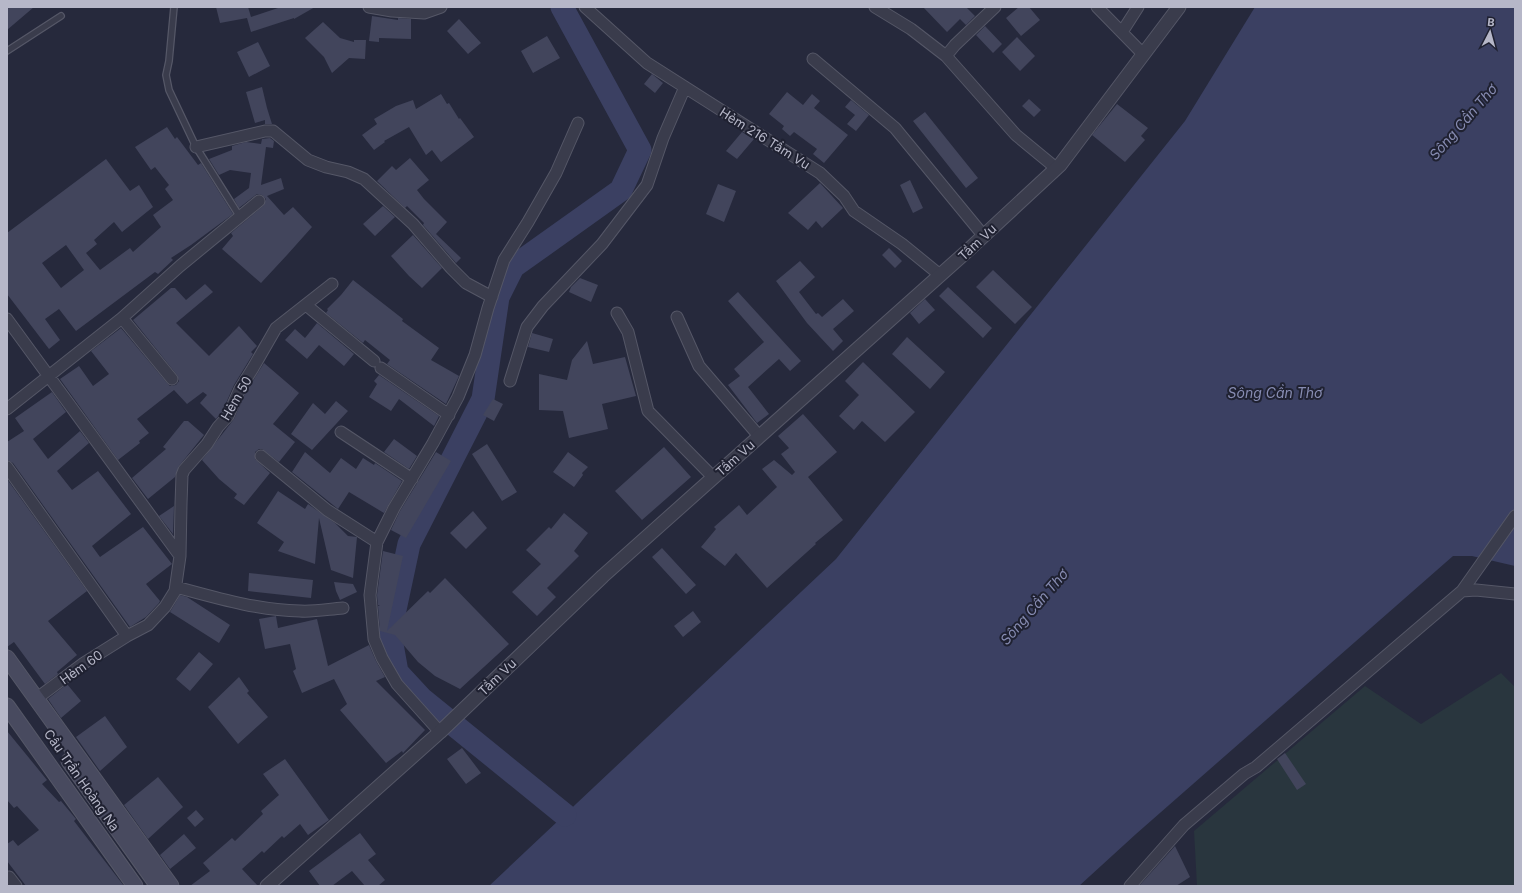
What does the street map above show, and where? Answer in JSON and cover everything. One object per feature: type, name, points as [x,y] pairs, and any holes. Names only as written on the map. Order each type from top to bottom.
[{"type":"main road","points":[[7,658],[171,886]]},
{"type":"main road","name":"Cầu Trần Hoàng Na","points":[[7,675],[158,886]]},
{"type":"main road","name":"Cầu Trần Hoàng Na","points":[[7,706],[135,886]]},
{"type":"main road","points":[[7,719],[128,886]]},
{"type":"street","points":[[369,7],[392,11],[424,12],[441,7]]},
{"type":"street","name":"Hẻm 216 Tầm Vu","points":[[585,7],[647,63],[820,173],[844,196],[854,211],[902,244],[940,275]]},
{"type":"street","points":[[875,7],[910,29],[946,56],[1016,135],[1056,168]]},
{"type":"street","points":[[1097,7],[1143,54]]},
{"type":"street","points":[[1122,32],[1138,7]]},
{"type":"street","name":"Tầm Vu","points":[[267,886],[441,732],[603,576],[940,275],[1056,168],[1179,7]]},
{"type":"street","points":[[946,56],[988,9]]},
{"type":"street","points":[[812,59],[895,128],[983,235]]},
{"type":"street","points":[[510,381],[527,327],[543,306],[602,244],[648,185],[663,138],[685,87]]},
{"type":"street","points":[[441,732],[397,684],[382,658],[374,639],[370,595],[377,542],[394,508],[458,397],[475,355],[504,260],[556,173],[578,123]]},
{"type":"street","points":[[196,147],[265,131],[273,131],[308,160],[326,167],[348,172],[364,179],[413,224],[466,283],[492,297]]},
{"type":"street","points":[[7,409],[122,318],[180,266],[259,202]]},
{"type":"street","name":"Hẻm 50","points":[[127,636],[148,625],[165,607],[176,590],[180,556],[181,496],[182,475],[184,470],[207,444],[218,427],[228,416],[240,389],[276,328],[332,284]]},
{"type":"street","points":[[306,305],[378,364],[448,415]]},
{"type":"street","points":[[617,312],[628,332],[648,411],[714,477]]},
{"type":"street","points":[[677,317],[699,366],[759,436]]},
{"type":"street","points":[[122,318],[172,379]]},
{"type":"street","points":[[7,319],[180,556]]},
{"type":"street","points":[[342,432],[412,479]]},
{"type":"street","points":[[261,456],[327,510],[377,542]]},
{"type":"street","points":[[7,467],[127,636]]},
{"type":"street","points":[[1130,886],[1184,825],[1244,774],[1256,766],[1462,590],[1515,516]]},
{"type":"street","points":[[176,587],[229,602],[264,608],[301,612],[343,608]]},
{"type":"street","points":[[1462,590],[1515,594]]},
{"type":"street","name":"Hẻm 60","points":[[36,699],[84,663],[127,636]]},
{"type":"lane","points":[[174,7],[166,75],[169,90],[196,147],[240,217]]},
{"type":"lane","points":[[7,51],[14,48],[61,16]]},
{"type":"shaded area","points":[[1501,673],[1515,687],[1515,886],[1197,886],[1194,831],[1365,686],[1421,724]]},
{"type":"water","name":"Sông Cần Thơ","points":[[1255,7],[1515,7],[1515,566],[1472,556],[1453,556],[1136,834],[1079,886],[489,886],[836,559],[1185,121]]},
{"type":"building","points":[[7,7],[34,7],[7,30]]},
{"type":"building","points":[[216,7],[248,7],[251,17],[281,7],[315,7],[294,19],[251,32],[247,18],[220,23]]},
{"type":"building","points":[[923,7],[966,7],[975,16],[966,25],[960,19],[947,32]]},
{"type":"building","points":[[1019,7],[1029,7],[1040,20],[1021,36],[1006,18]]},
{"type":"building","points":[[372,16],[398,20],[398,18],[411,19],[411,39],[379,38],[379,42],[369,41]]},
{"type":"building","points":[[459,19],[481,43],[468,54],[447,31]]},
{"type":"building","points":[[323,22],[340,38],[354,42],[354,40],[366,40],[365,59],[349,58],[332,73],[324,57],[305,38]]},
{"type":"building","points":[[985,26],[1002,44],[993,53],[976,35]]},
{"type":"building","points":[[547,36],[560,58],[533,73],[521,51]]},
{"type":"building","points":[[1017,37],[1035,56],[1020,71],[1002,52]]},
{"type":"building","points":[[258,42],[270,66],[249,77],[237,52]]},
{"type":"building","points":[[652,74],[663,83],[655,93],[644,84]]},
{"type":"building","points":[[262,87],[272,124],[265,124],[265,120],[255,123],[246,92]]},
{"type":"building","points":[[787,92],[803,105],[812,94],[820,101],[814,108],[848,135],[824,163],[813,154],[817,149],[794,132],[790,136],[782,129],[784,126],[769,114]]},
{"type":"building","points":[[441,94],[447,104],[449,103],[459,119],[460,118],[474,137],[441,162],[432,150],[426,155],[409,127],[384,141],[385,142],[374,150],[362,135],[377,124],[374,119],[396,106],[413,100],[416,109]]},
{"type":"building","points":[[1029,99],[1041,110],[1034,117],[1022,106]]},
{"type":"building","points":[[851,100],[869,115],[856,131],[847,124],[855,115],[845,107]]},
{"type":"building","points":[[1117,104],[1148,128],[1141,136],[1145,140],[1125,162],[1092,135]]},
{"type":"building","points":[[925,112],[978,178],[966,188],[913,121]]},
{"type":"building","points":[[167,127],[175,139],[177,137],[198,165],[201,163],[233,214],[171,258],[173,260],[158,274],[155,272],[76,331],[59,309],[45,319],[60,340],[49,349],[7,294],[7,233],[106,159],[130,191],[139,185],[153,207],[122,232],[114,222],[94,240],[97,244],[86,253],[100,270],[130,248],[133,252],[161,227],[153,215],[173,200],[165,189],[169,185],[155,167],[151,170],[135,147]],"holes":[[[66,245],[84,270],[61,288],[42,263]]]},
{"type":"building","points":[[742,132],[754,139],[737,159],[726,151]]},
{"type":"building","points":[[270,138],[274,141],[273,148],[266,147],[261,185],[281,178],[284,189],[267,196],[284,215],[293,207],[312,227],[261,283],[222,249],[233,236],[231,233],[263,206],[266,199],[262,195],[257,194],[239,208],[234,199],[249,188],[251,173],[230,170],[219,175],[209,159],[232,150],[232,146],[246,142],[261,144],[262,139]]},
{"type":"building","points":[[410,158],[429,180],[417,190],[447,222],[436,234],[461,258],[456,263],[423,225],[424,223],[407,206],[405,208],[377,181],[392,166],[396,170]]},
{"type":"building","points":[[910,180],[923,208],[913,213],[900,185]]},
{"type":"building","points":[[820,183],[843,208],[822,228],[816,221],[808,230],[788,213]]},
{"type":"building","points":[[718,184],[736,191],[724,222],[706,214]]},
{"type":"building","points":[[383,206],[395,217],[375,236],[363,224]]},
{"type":"building","points":[[413,235],[442,268],[422,288],[391,256]]},
{"type":"building","points":[[889,248],[902,261],[895,268],[882,255]]},
{"type":"building","points":[[800,261],[815,277],[799,292],[816,314],[818,313],[822,317],[843,299],[854,311],[833,329],[843,341],[833,351],[807,323],[776,281]]},
{"type":"building","points":[[993,270],[1032,307],[1015,324],[976,287]]},
{"type":"building","points":[[580,278],[598,285],[591,302],[569,292],[571,287]]},
{"type":"building","points":[[353,280],[403,319],[402,321],[439,348],[431,360],[459,376],[446,404],[387,364],[390,360],[365,340],[363,343],[326,313],[328,310],[327,309]]},
{"type":"building","points":[[205,284],[213,292],[176,323],[209,356],[239,326],[257,346],[251,352],[253,354],[234,385],[222,412],[216,419],[200,403],[207,395],[203,392],[187,404],[174,390],[137,419],[149,433],[139,441],[140,443],[118,460],[60,379],[79,366],[93,386],[109,374],[91,351],[121,328],[167,383],[170,386],[176,385],[179,381],[177,375],[133,320],[171,288],[175,288],[186,300]]},
{"type":"building","points":[[948,287],[992,328],[983,338],[939,296]]},
{"type":"building","points":[[738,292],[801,361],[790,371],[779,359],[748,387],[769,414],[757,423],[728,385],[740,376],[734,369],[764,342],[728,301]]},
{"type":"building","points":[[925,299],[935,310],[919,324],[910,313]]},
{"type":"building","points":[[317,323],[354,354],[344,366],[319,345],[307,359],[285,340],[295,329],[305,338]]},
{"type":"building","points":[[532,333],[553,339],[549,352],[528,347]]},
{"type":"building","points":[[907,337],[945,372],[930,389],[892,354]]},
{"type":"building","points":[[587,341],[593,364],[625,357],[636,396],[602,404],[608,429],[569,438],[563,411],[539,410],[539,374],[567,380],[572,360]]},
{"type":"building","points":[[863,362],[915,412],[885,442],[862,421],[854,430],[839,416],[859,395],[845,381]]},
{"type":"building","points":[[264,363],[299,393],[273,424],[295,442],[279,462],[262,449],[255,452],[255,459],[270,473],[244,505],[234,498],[237,494],[219,479],[202,460],[234,419],[246,392]]},
{"type":"building","points":[[379,375],[439,416],[434,426],[399,399],[391,411],[369,397],[377,384],[374,381]]},
{"type":"building","points":[[52,392],[66,412],[33,439],[48,459],[80,431],[89,443],[57,471],[72,490],[98,471],[131,514],[92,546],[100,557],[143,527],[172,564],[146,584],[160,601],[159,603],[146,617],[130,627],[13,463],[7,460],[7,442],[24,431],[15,418]]},
{"type":"building","points":[[493,399],[503,404],[494,421],[483,415]]},
{"type":"building","points":[[336,401],[348,411],[312,450],[291,434],[313,403],[325,414]]},
{"type":"building","points":[[803,414],[837,452],[808,477],[843,520],[815,543],[816,544],[767,588],[736,553],[725,566],[701,547],[716,529],[714,527],[739,505],[747,515],[777,487],[762,469],[774,460],[792,475],[795,472],[781,454],[789,448],[778,436]]},
{"type":"building","points":[[184,421],[188,421],[204,435],[179,466],[175,477],[148,499],[132,478],[166,449],[163,447]]},
{"type":"building","points":[[394,439],[417,456],[409,469],[384,452]]},
{"type":"building","points":[[487,444],[517,492],[502,501],[472,454]]},
{"type":"building","points":[[664,447],[691,477],[642,520],[615,491]]},
{"type":"building","points":[[305,452],[330,473],[341,458],[356,469],[363,458],[374,465],[375,463],[402,481],[384,513],[349,492],[338,509],[292,472]]},
{"type":"building","points":[[436,452],[451,461],[406,538],[391,530],[400,511]]},
{"type":"building","points":[[568,452],[588,467],[582,473],[583,475],[574,487],[553,472]]},
{"type":"building","points":[[7,479],[87,591],[48,621],[77,655],[57,672],[58,674],[45,684],[14,642],[7,647]]},
{"type":"building","points":[[278,491],[305,509],[308,504],[335,523],[348,536],[357,537],[353,578],[331,570],[319,518],[315,564],[278,551],[284,542],[257,523]]},
{"type":"building","points":[[174,506],[173,534],[159,516]]},
{"type":"building","points":[[473,511],[487,528],[466,549],[450,533]]},
{"type":"building","points":[[564,513],[588,533],[574,551],[579,556],[547,588],[556,597],[537,616],[512,592],[541,564],[526,550],[549,527],[551,529]]},
{"type":"building","points":[[662,548],[696,585],[686,594],[652,557]]},
{"type":"building","points":[[383,551],[403,556],[387,631],[428,591],[430,593],[445,578],[509,644],[460,689],[435,676],[418,662],[395,635],[380,631],[378,606],[380,605],[378,605],[377,595]]},
{"type":"building","points":[[249,573],[313,580],[311,598],[248,591]]},
{"type":"building","points":[[334,582],[353,584],[357,592],[340,600]]},
{"type":"building","points":[[180,595],[187,597],[230,625],[219,643],[170,612]]},
{"type":"building","points":[[693,611],[701,622],[683,637],[674,626]]},
{"type":"building","points":[[276,616],[278,628],[317,619],[328,666],[369,645],[385,677],[376,681],[425,730],[403,753],[402,751],[386,763],[340,710],[347,704],[334,679],[302,693],[293,671],[296,669],[290,644],[265,649],[259,619]]},
{"type":"building","points":[[199,652],[213,664],[190,691],[176,679]]},
{"type":"building","points":[[239,677],[249,691],[247,693],[268,717],[238,744],[208,707]]},
{"type":"building","points":[[67,684],[81,701],[61,718],[48,699]]},
{"type":"building","points":[[105,716],[127,747],[100,771],[76,737]]},
{"type":"building","points":[[7,731],[47,780],[42,784],[59,802],[61,801],[76,819],[74,821],[124,886],[26,886],[7,861],[7,844],[13,840],[18,846],[39,830],[17,806],[14,808],[7,800]]},
{"type":"building","points":[[462,748],[481,773],[466,784],[447,759]]},
{"type":"building","points":[[1285,753],[1306,784],[1297,790],[1277,759]]},
{"type":"building","points":[[285,759],[329,820],[308,835],[300,824],[284,838],[282,836],[264,853],[262,851],[242,869],[258,886],[190,886],[210,871],[203,863],[232,838],[235,841],[263,814],[261,811],[279,795],[263,774]]},
{"type":"building","points":[[158,777],[183,807],[148,839],[124,805]]},
{"type":"building","points":[[196,810],[204,819],[195,827],[187,818]]},
{"type":"building","points":[[360,833],[376,854],[368,860],[385,880],[378,886],[365,886],[352,871],[332,886],[320,886],[309,871]]},
{"type":"building","points":[[184,834],[196,848],[170,869],[160,855]]},
{"type":"building","points":[[1175,846],[1190,877],[1176,886],[1139,886]]},
{"type":"waterway","points":[[562,7],[640,150],[621,190],[513,267],[498,297],[483,399],[409,544],[390,633],[397,672],[422,699],[565,815]]}]
